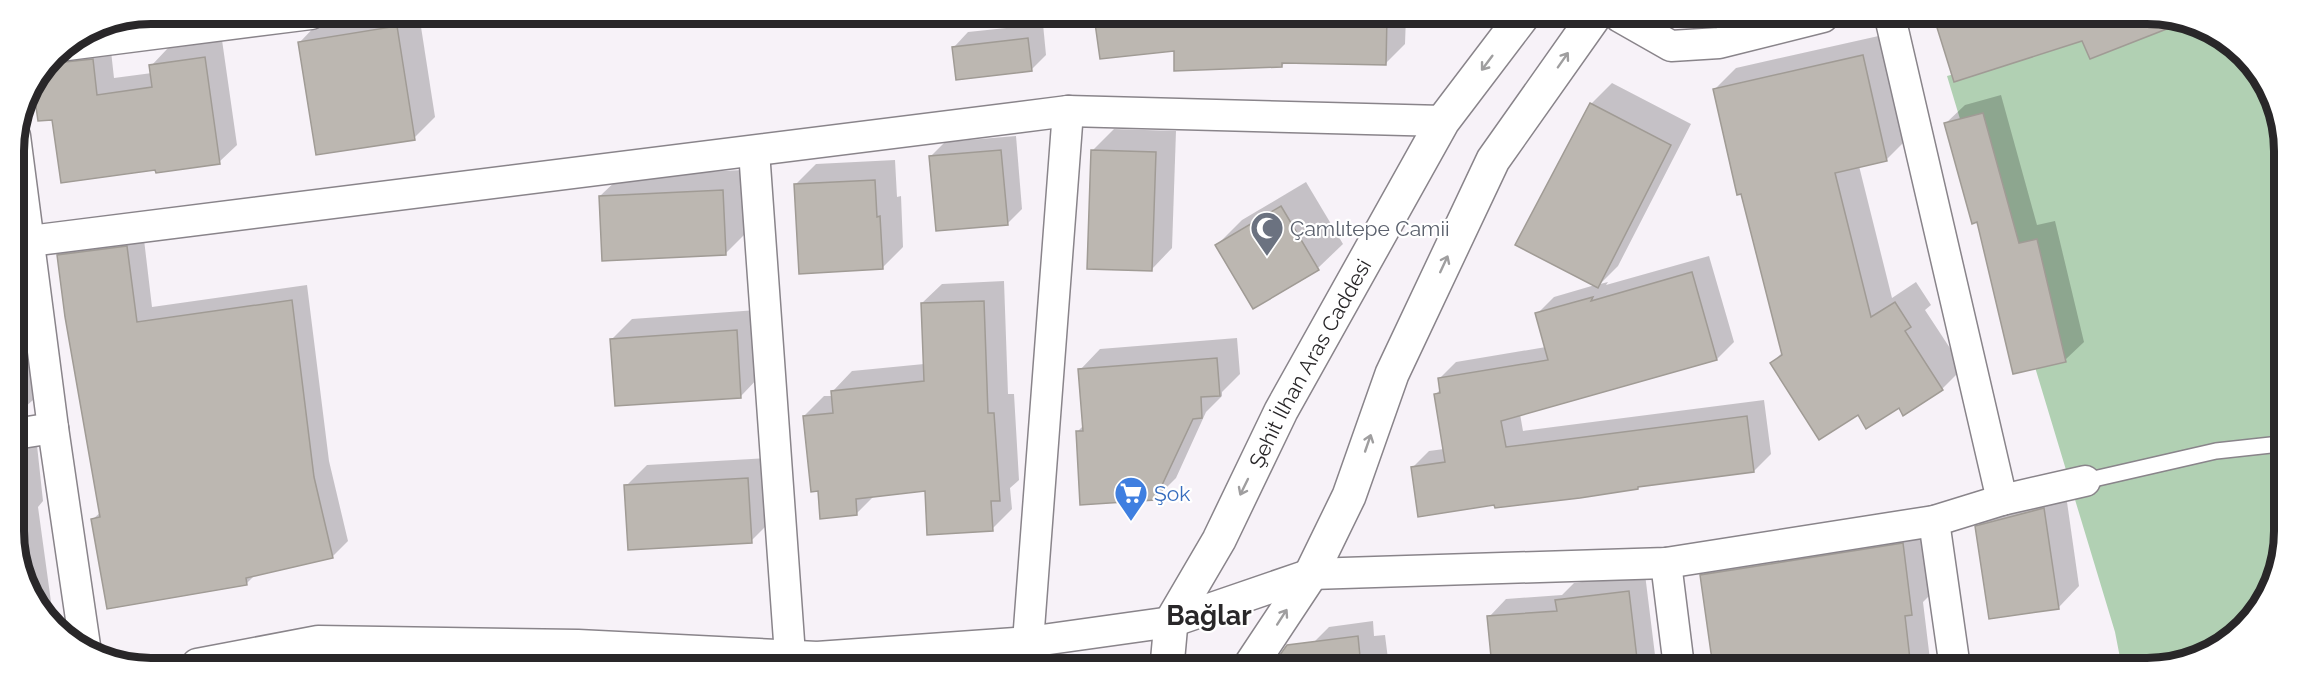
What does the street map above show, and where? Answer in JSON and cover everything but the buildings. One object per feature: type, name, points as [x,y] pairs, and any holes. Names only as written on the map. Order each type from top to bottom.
[{"type":"main road","name":"Şehit İlhan Aras Caddesi","points":[[1168,658],[1171,622],[1219,540],[1281,411],[1443,121],[1517,24]]},
{"type":"main road","points":[[1255,658],[1311,574],[1349,496],[1392,374],[1493,160],[1589,24]]},
{"type":"street","points":[[84,43],[232,24]]},
{"type":"street","points":[[1632,24],[1671,46],[1719,44],[1796,24]]},
{"type":"street","points":[[1892,24],[2002,500]]},
{"type":"street","points":[[1028,642],[1068,111]]},
{"type":"street","points":[[24,243],[1068,111],[1443,121]]},
{"type":"street","points":[[754,151],[790,655]]},
{"type":"street","points":[[24,255],[53,428],[84,639]]},
{"type":"street","points":[[24,433],[53,428]]},
{"type":"street","points":[[273,657],[318,641],[578,645],[709,658],[790,655],[925,657],[1171,622],[1311,574],[1666,562],[1934,520],[2002,500],[2085,481]]},
{"type":"street","points":[[1934,520],[1954,658]]},
{"type":"street","points":[[1666,562],[1678,658]]},
{"type":"lane","points":[[2085,481],[2216,451],[2274,445]]},
{"type":"green space","points":[[2142,24],[2164,25],[2196,34],[2224,50],[2243,67],[2261,95],[2272,126],[2274,151],[2273,548],[2270,564],[2253,602],[2237,621],[2203,645],[2172,656],[2120,658],[2115,632],[1947,76]]},
{"type":"place","name":"Çamlıtepe Camii","points":[[1267,257]]},
{"type":"place","name":"Şok","points":[[1131,522]]},
{"type":"district","name":"Bağlar","points":[[1209,615]]}]
